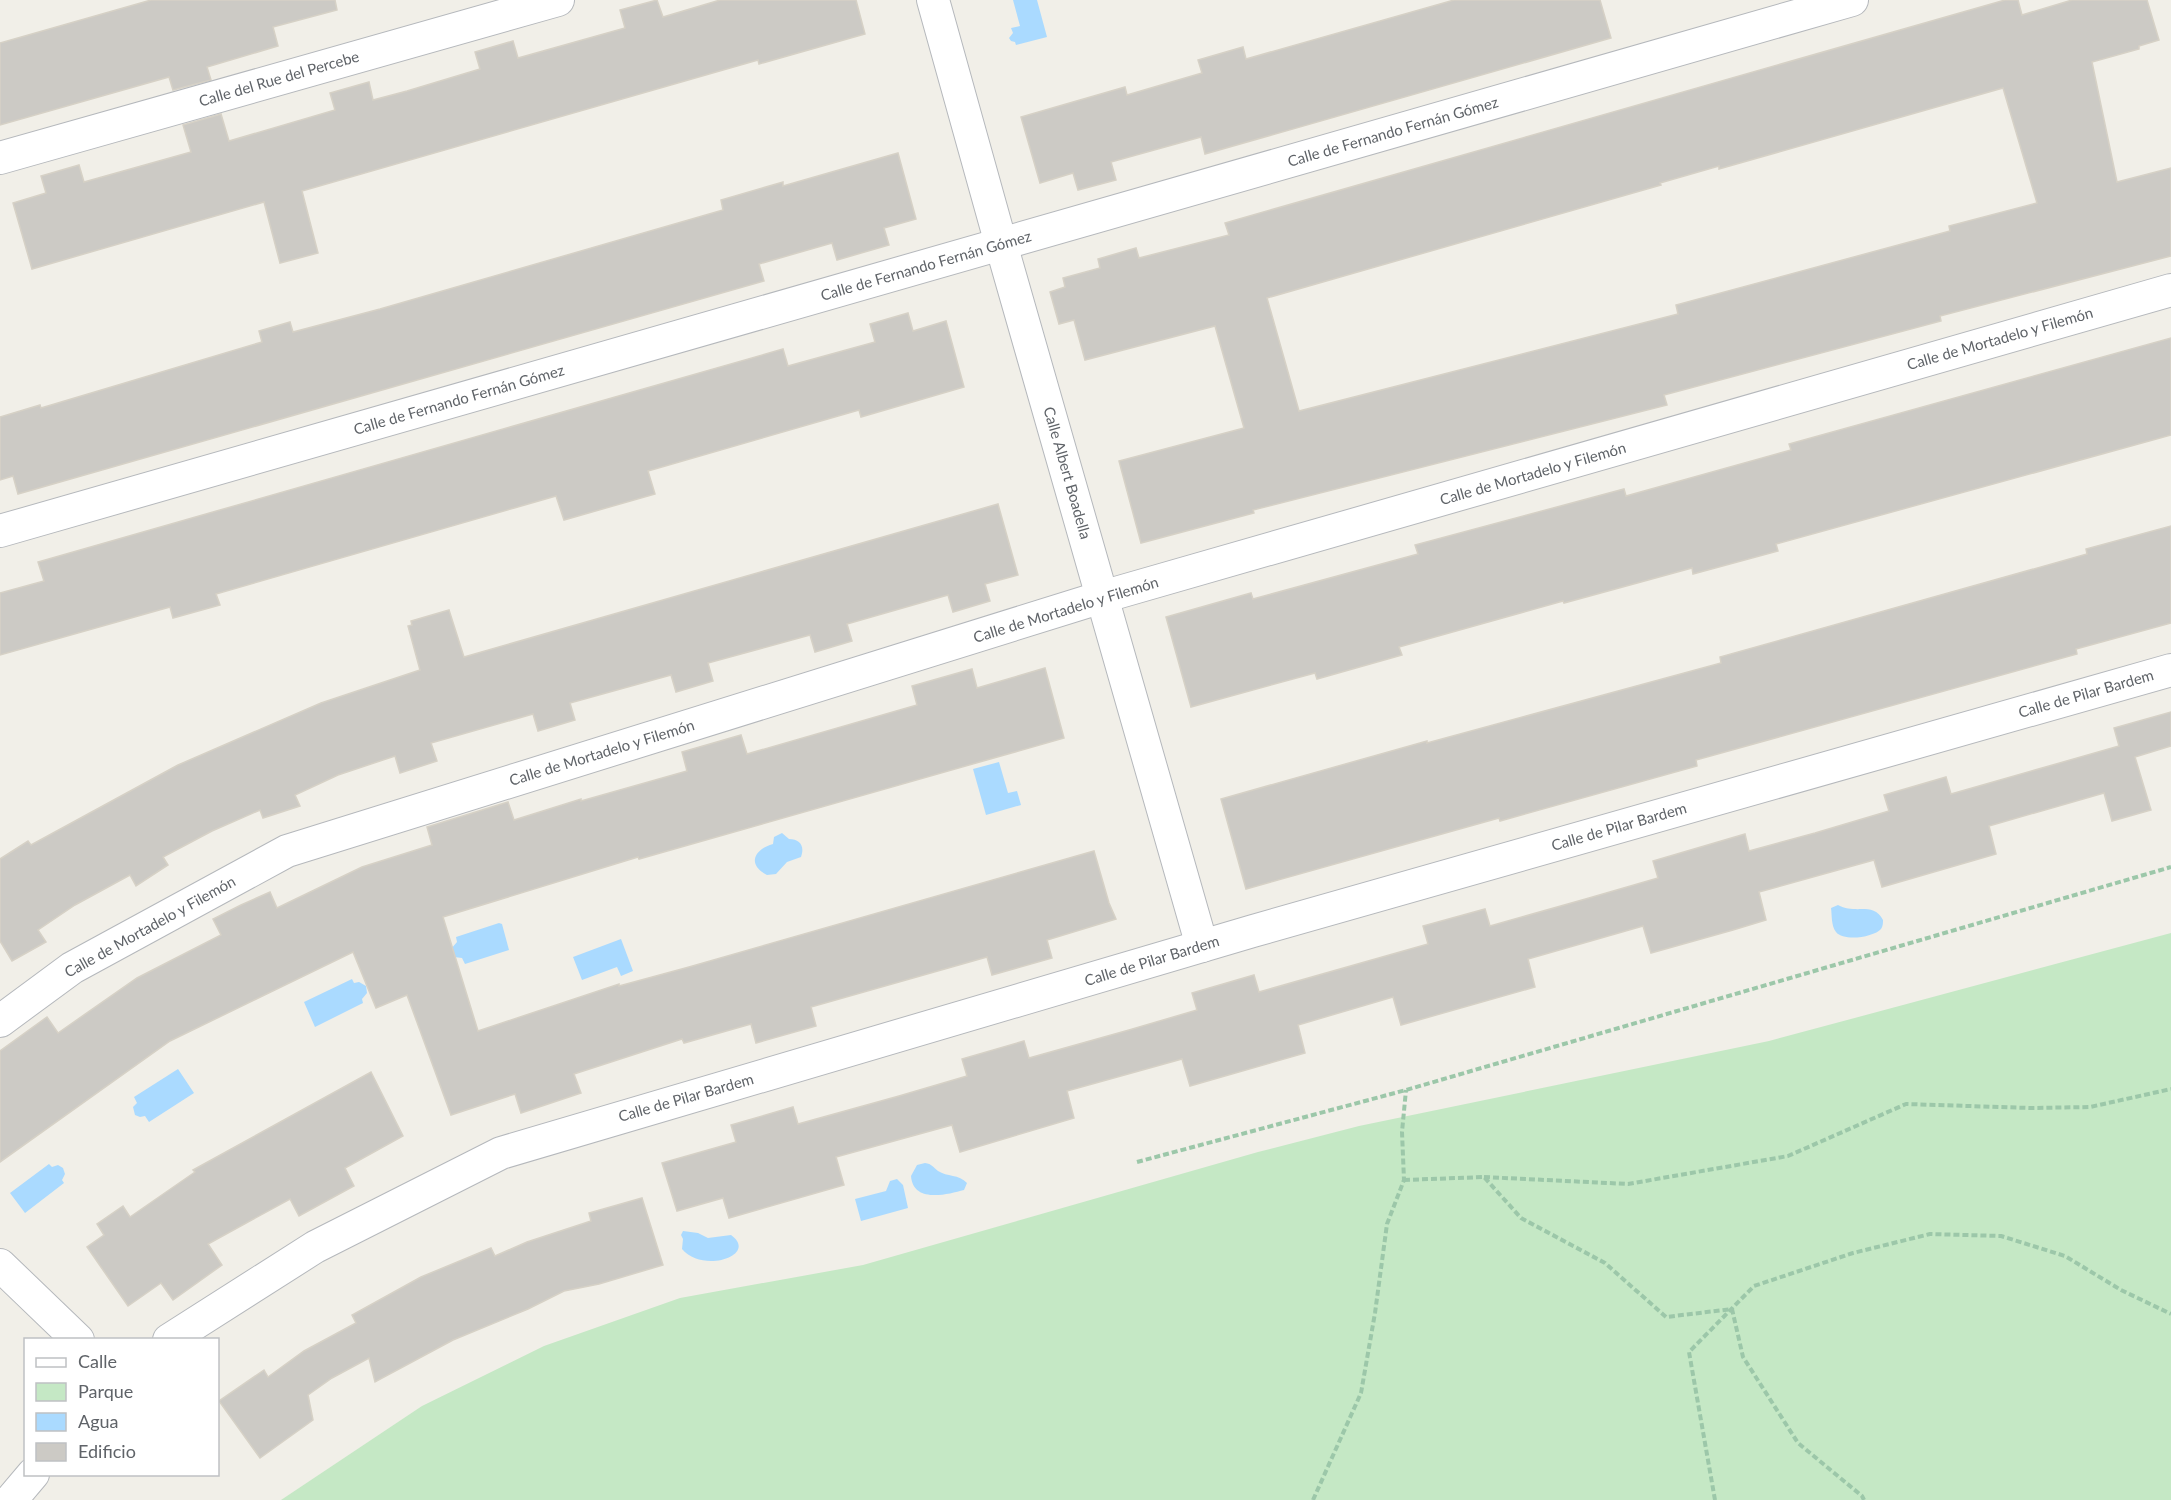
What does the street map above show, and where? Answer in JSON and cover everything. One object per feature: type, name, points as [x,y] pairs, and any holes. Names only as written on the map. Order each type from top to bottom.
[{"type":"street","name":"Calle del Rue del Percebe","points":[[0,158],[558,0]]},
{"type":"street","name":"Calle Albert Boadella","points":[[933,0],[1202,946]]},
{"type":"street","name":"Calle de Fernando Fernán Gómez","points":[[0,531],[1852,0]]},
{"type":"street","name":"Calle de Mortadelo y Filemón","points":[[0,1021],[72,968],[287,851],[1102,597],[2171,290]]},
{"type":"street","name":"Calle de Pilar Bardem","points":[[172,1338],[315,1247],[501,1153],[1202,946],[2171,670]]},
{"type":"street","points":[[0,1265],[76,1338]]},
{"type":"street","points":[[11,1500],[31,1476]]},
{"type":"path","points":[[1137,1162],[1406,1090],[2171,867]]},
{"type":"path","points":[[1404,1180],[1484,1177],[1628,1184],[1788,1156],[1906,1104],[2031,1108],[2090,1107],[2171,1089]]},
{"type":"path","points":[[1313,1500],[1361,1393],[1376,1313],[1387,1224],[1404,1180],[1402,1132],[1406,1090]]},
{"type":"path","points":[[1484,1177],[1521,1218],[1605,1263],[1666,1317],[1732,1309]]},
{"type":"path","points":[[1715,1500],[1689,1352],[1754,1286],[1853,1253],[1930,1234],[2001,1236],[2066,1256],[2121,1290],[2171,1314]]},
{"type":"path","points":[[1732,1309],[1743,1357],[1798,1443],[1864,1500]]},
{"type":"green space","points":[[2171,933],[2171,1500],[281,1500],[422,1406],[544,1346],[680,1298],[863,1265],[1258,1152],[1359,1126],[1769,1041]]},
{"type":"water","points":[[1013,0],[1037,0],[1047,37],[1016,45],[1011,41],[1009,38],[1013,33],[1011,28],[1020,26]]},
{"type":"water","points":[[999,762],[1008,793],[1017,791],[1021,805],[986,815],[973,769]]},
{"type":"water","points":[[782,833],[801,844],[801,857],[787,862],[776,874],[767,875],[760,871],[755,857],[762,849],[773,844],[774,837]]},
{"type":"water","points":[[1838,905],[1851,909],[1874,911],[1883,920],[1882,928],[1866,936],[1852,938],[1840,935],[1833,927],[1831,908]]},
{"type":"water","points":[[502,924],[509,950],[465,964],[462,958],[454,957],[451,949],[457,942],[456,937]]},
{"type":"water","points":[[621,939],[633,971],[621,976],[617,967],[582,980],[573,957]]},
{"type":"water","points":[[352,979],[354,983],[359,982],[366,986],[367,993],[362,999],[363,1003],[315,1027],[304,1002]]},
{"type":"water","points":[[178,1069],[194,1093],[149,1122],[145,1116],[135,1115],[133,1107],[137,1103],[134,1097]]},
{"type":"water","points":[[925,1163],[942,1173],[964,1180],[967,1183],[964,1190],[931,1195],[918,1190],[913,1185],[911,1176],[917,1165]]},
{"type":"water","points":[[49,1164],[52,1167],[58,1165],[63,1168],[64,1183],[25,1213],[10,1193]]},
{"type":"water","points":[[897,1179],[903,1185],[908,1208],[861,1221],[855,1199],[886,1191],[890,1181]]},
{"type":"water","points":[[683,1231],[698,1233],[708,1238],[731,1235],[738,1242],[738,1249],[725,1259],[702,1260],[682,1249]]},
{"type":"building","points":[[151,0],[335,0],[337,10],[273,27],[278,46],[207,67],[211,80],[173,90],[169,77],[0,125],[0,43]]},
{"type":"building","points":[[657,0],[663,17],[720,0],[856,0],[865,34],[759,64],[758,60],[302,191],[318,253],[280,263],[264,202],[32,269],[13,203],[46,193],[41,176],[79,165],[84,182],[191,152],[183,125],[221,114],[229,141],[335,110],[330,93],[369,82],[373,100],[407,91],[480,69],[475,52],[513,41],[518,58],[625,28],[620,10]]},
{"type":"building","points":[[1454,0],[1600,0],[1611,38],[1205,154],[1201,137],[1111,162],[1116,180],[1078,190],[1073,173],[1040,183],[1021,117],[1125,87],[1127,95],[1202,73],[1198,60],[1243,47],[1246,59]]},
{"type":"building","points":[[2005,0],[2018,0],[2022,15],[2072,0],[2147,0],[2159,40],[2139,46],[2139,49],[2092,62],[2117,182],[2171,168],[2171,256],[1940,316],[1941,321],[1664,395],[1667,405],[1253,510],[1254,513],[1141,543],[1119,461],[1244,428],[1215,326],[1085,360],[1074,320],[1059,324],[1050,292],[1065,287],[1063,278],[1100,268],[1098,259],[1136,248],[1139,258],[1229,235],[1225,223]],"holes":[[[2003,88],[2037,203],[1949,226],[1950,231],[1676,305],[1678,314],[1299,411],[1267,298],[1661,185],[1660,183],[1719,166],[1719,169]]]},
{"type":"building","points":[[898,153],[916,219],[884,228],[889,245],[837,260],[832,243],[759,264],[764,281],[18,494],[13,476],[0,480],[0,417],[40,405],[41,408],[262,342],[259,331],[290,322],[293,332],[380,309],[723,210],[721,200],[783,182],[783,186]]},
{"type":"building","points":[[908,313],[913,331],[946,321],[964,387],[861,417],[859,410],[648,471],[655,494],[564,520],[556,496],[216,594],[220,605],[173,618],[170,607],[0,655],[0,593],[44,581],[38,562],[783,349],[788,366],[875,342],[870,324]]},
{"type":"building","points":[[2171,338],[2171,435],[1776,544],[1778,551],[1693,574],[1692,568],[1399,647],[1402,655],[1317,679],[1315,673],[1191,707],[1166,617],[1251,593],[1253,599],[1418,554],[1415,545],[1624,489],[1626,496],[1791,450],[1789,444]]},
{"type":"building","points":[[998,504],[1018,575],[985,584],[990,601],[953,612],[948,595],[847,624],[852,641],[815,652],[810,635],[708,663],[713,681],[676,692],[671,675],[570,703],[575,720],[538,731],[533,714],[431,743],[437,761],[400,773],[395,756],[338,775],[295,795],[300,806],[263,818],[260,810],[212,831],[163,857],[168,865],[136,886],[130,875],[75,905],[38,930],[46,942],[12,961],[0,941],[0,859],[28,841],[31,845],[178,765],[321,703],[420,670],[408,626],[412,625],[411,621],[449,610],[464,657]]},
{"type":"building","points":[[2171,526],[2171,623],[2076,649],[2077,654],[1696,760],[1697,766],[1500,821],[1499,818],[1246,889],[1221,799],[1427,741],[1427,743],[1721,663],[1720,657],[2087,554],[2086,549]]},
{"type":"building","points":[[1045,668],[1064,738],[639,859],[638,857],[443,917],[478,1031],[619,984],[619,986],[689,967],[1094,851],[1116,919],[1047,940],[1052,958],[992,975],[987,957],[811,1007],[816,1026],[756,1043],[751,1024],[684,1043],[682,1039],[574,1074],[581,1093],[521,1113],[515,1094],[451,1115],[407,995],[376,1008],[353,952],[170,1041],[0,1162],[0,1051],[47,1017],[58,1033],[137,978],[221,935],[213,919],[241,905],[270,892],[277,908],[362,867],[432,845],[427,827],[508,802],[514,820],[581,799],[581,801],[687,771],[682,752],[741,735],[747,754],[917,705],[912,686],[972,669],[977,688]]},
{"type":"building","points":[[2171,712],[2171,746],[2135,757],[2151,810],[2112,821],[2104,793],[1989,826],[1996,854],[1882,887],[1874,860],[1759,892],[1766,920],[1733,930],[1651,953],[1643,926],[1528,959],[1535,987],[1401,1025],[1393,997],[1298,1025],[1305,1053],[1190,1086],[1182,1059],[1067,1091],[1074,1118],[960,1152],[952,1125],[836,1157],[844,1185],[729,1218],[723,1198],[677,1211],[662,1163],[736,1142],[731,1125],[793,1107],[798,1124],[899,1096],[967,1076],[962,1059],[1024,1041],[1029,1058],[1197,1010],[1192,993],[1254,975],[1259,992],[1428,944],[1423,926],[1485,909],[1490,926],[1658,878],[1653,861],[1745,834],[1749,851],[1889,811],[1884,795],[1946,777],[1951,794],[2119,746],[2114,728]]},
{"type":"building","points":[[371,1072],[403,1136],[345,1168],[354,1186],[299,1216],[290,1199],[208,1244],[222,1265],[173,1300],[161,1283],[128,1306],[87,1247],[104,1235],[97,1224],[123,1206],[130,1217],[195,1172],[193,1170]]},
{"type":"building","points":[[642,1198],[663,1265],[599,1284],[564,1291],[528,1309],[453,1340],[375,1382],[369,1358],[332,1378],[308,1395],[313,1420],[260,1458],[219,1401],[264,1370],[268,1377],[304,1351],[356,1323],[352,1315],[421,1277],[491,1248],[495,1256],[527,1242],[591,1221],[589,1213]]}]
